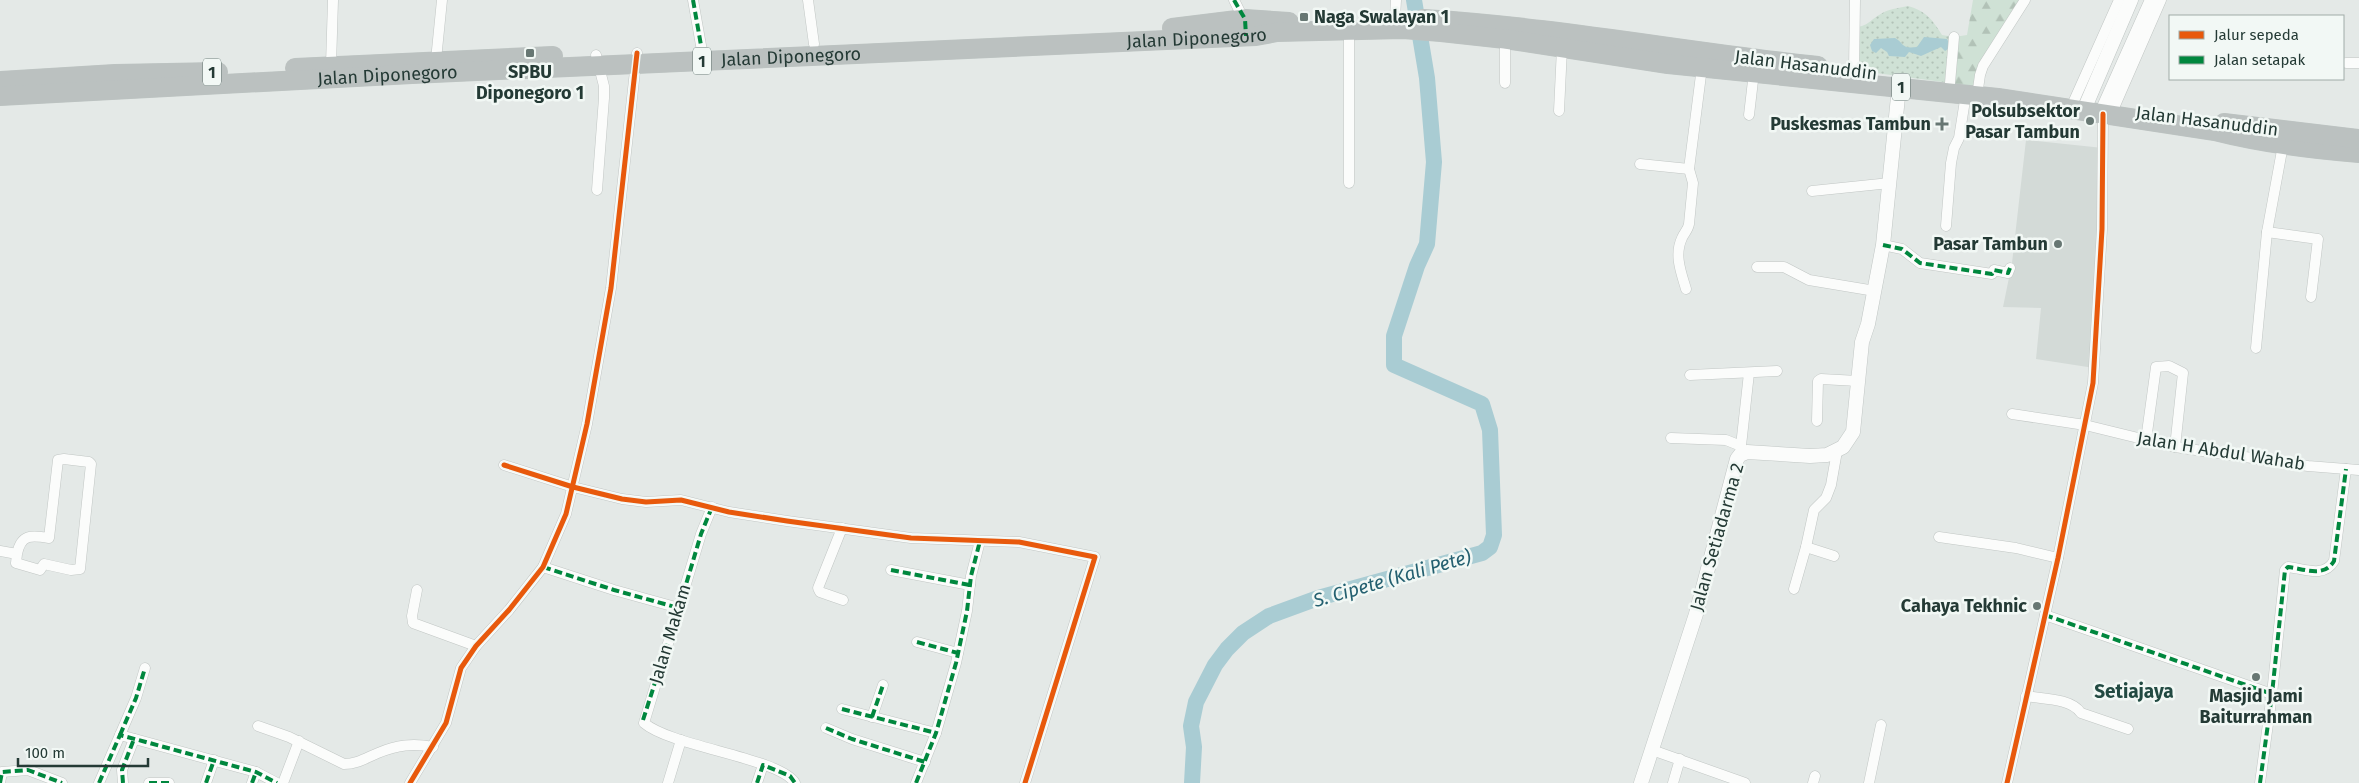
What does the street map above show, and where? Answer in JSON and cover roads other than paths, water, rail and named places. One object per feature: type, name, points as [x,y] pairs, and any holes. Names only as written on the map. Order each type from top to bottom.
[{"type":"highway","name":"Jalan Diponegoro","points":[[637,59],[702,51],[814,44],[1167,29],[1245,27],[1282,32],[1348,25],[1399,16]]},
{"type":"highway","name":"Jalan Hasanuddin","points":[[1399,16],[1505,39],[1702,67],[2079,104],[2283,145],[2332,143],[2359,139]]},
{"type":"highway","name":"Jalan Hasanuddin","points":[[1446,26],[1611,38],[1745,58],[1950,83],[1972,92],[2084,113],[2107,110],[2332,143],[2359,153]]},
{"type":"highway","name":"Jalan Diponegoro","points":[[0,96],[597,61],[1245,27]]},
{"type":"highway","name":"Jalan Diponegoro","points":[[0,81],[115,74],[244,72],[331,65],[436,60],[597,61]]},
{"type":"main road","points":[[2079,104],[2131,0]]},
{"type":"main road","points":[[2107,110],[2152,0]]},
{"type":"main road","points":[[1837,451],[1843,447],[1853,432],[1862,342],[1875,291],[1883,245],[1899,87]]},
{"type":"main road","name":"Jalan Setiadarma 2","points":[[1641,783],[1696,614],[1740,450],[1810,456],[1827,455],[1837,451]]},
{"type":"street","points":[[331,65],[333,0]]},
{"type":"street","points":[[436,60],[442,0]]},
{"type":"street","points":[[693,0],[702,51]]},
{"type":"street","points":[[808,0],[814,44]]},
{"type":"street","points":[[1234,0],[1245,27]]},
{"type":"street","points":[[1854,70],[1855,0]]},
{"type":"street","points":[[1946,226],[1951,163],[1954,148],[1960,138],[1972,92],[1983,66],[2025,0]]},
{"type":"street","points":[[2079,104],[2119,0]]},
{"type":"street","points":[[2007,783],[2058,558],[2093,383],[2099,301],[2107,110],[2161,0]]},
{"type":"street","points":[[1348,25],[1349,183]]},
{"type":"street","points":[[1950,83],[1954,37]]},
{"type":"street","points":[[1505,39],[1505,84]]},
{"type":"street","points":[[1559,111],[1562,48]]},
{"type":"street","points":[[410,783],[446,723],[461,668],[476,646],[509,610],[543,567],[566,514],[587,424],[611,288],[637,59]]},
{"type":"street","points":[[597,61],[604,98],[597,190]]},
{"type":"street","points":[[2346,62],[2359,63]]},
{"type":"street","points":[[1686,289],[1678,255],[1682,236],[1688,231],[1689,224],[1693,182],[1689,169],[1702,67]]},
{"type":"street","points":[[1749,115],[1754,72]]},
{"type":"street","points":[[2256,348],[2267,232],[2283,145]]},
{"type":"street","points":[[1640,164],[1689,169]]},
{"type":"street","points":[[1812,192],[1890,183]]},
{"type":"street","points":[[2267,232],[2318,239],[2311,297]]},
{"type":"street","points":[[1883,245],[1902,249],[1920,262],[1992,274],[1994,270],[2008,273],[2010,268]]},
{"type":"street","points":[[1757,267],[1784,267],[1809,280],[1875,291]]},
{"type":"street","points":[[2146,440],[2156,367],[2169,366],[2183,373],[2174,447]]},
{"type":"street","points":[[1690,375],[1778,371]]},
{"type":"street","points":[[1671,438],[1726,440],[1740,450],[1749,373]]},
{"type":"street","points":[[1817,420],[1818,381],[1858,381]]},
{"type":"street","name":"Jalan H Abdul Wahab","points":[[2012,414],[2085,425],[2174,447],[2308,466],[2359,470]]},
{"type":"street","points":[[1794,589],[1814,510],[1826,498],[1831,485],[1837,451]]},
{"type":"street","points":[[64,459],[90,463],[80,569],[71,570],[44,564],[40,570],[16,563],[17,554],[19,543],[23,539],[29,537],[49,538],[58,460],[64,459]]},
{"type":"street","points":[[504,465],[572,487],[622,499],[646,502],[681,500],[777,520],[911,538],[1032,544],[1095,557],[1026,781]]},
{"type":"street","points":[[2260,783],[2272,694],[2284,570],[2288,567],[2323,572],[2329,569],[2334,561],[2346,469]]},
{"type":"street","name":"Jalan Makam","points":[[712,507],[701,534],[680,608],[643,722],[681,740],[764,765],[790,776],[795,783]]},
{"type":"street","points":[[842,528],[818,588],[820,592],[843,600]]},
{"type":"street","points":[[1939,537],[2016,548],[2058,558]]},
{"type":"street","points":[[916,783],[936,733],[958,653],[980,540]]},
{"type":"street","points":[[1806,547],[1834,556]]},
{"type":"street","points":[[0,551],[17,554]]},
{"type":"street","points":[[543,567],[614,590],[680,608]]},
{"type":"street","points":[[891,570],[970,584]]},
{"type":"street","points":[[417,590],[412,616],[413,623],[476,646]]},
{"type":"street","points":[[2044,615],[2272,694]]},
{"type":"street","points":[[917,642],[958,653]]},
{"type":"street","points":[[99,783],[136,698],[145,668]]},
{"type":"street","points":[[872,717],[883,685]]},
{"type":"street","points":[[2026,696],[2067,703],[2078,708],[2081,713],[2128,728]]},
{"type":"street","points":[[842,709],[936,733]]},
{"type":"street","points":[[1869,783],[1881,725]]},
{"type":"street","points":[[258,726],[299,742],[344,764],[354,764],[400,745],[421,744],[433,747]]},
{"type":"street","points":[[826,728],[852,739],[925,762]]},
{"type":"street","points":[[120,735],[256,772],[277,783]]},
{"type":"street","points":[[123,783],[122,770],[134,739]]},
{"type":"street","points":[[668,783],[681,740]]},
{"type":"street","points":[[283,783],[299,742]]},
{"type":"street","points":[[1652,750],[1745,783]]},
{"type":"street","points":[[1674,783],[1680,759]]},
{"type":"street","points":[[206,783],[214,760]]},
{"type":"street","points":[[757,783],[764,765]]},
{"type":"street","points":[[0,783],[2,772],[28,770],[62,783]]},
{"type":"street","points":[[252,783],[256,772]]},
{"type":"street","points":[[149,783],[169,783]]},
{"type":"water","points":[[1924,37],[1947,39],[1949,43],[1948,49],[1945,51],[1941,47],[1921,56],[1909,52],[1905,57],[1889,56],[1881,48],[1876,53],[1872,51],[1870,45],[1874,39],[1895,38],[1906,47],[1917,47]]},
{"type":"waterway","name":"S. Cipete (Kali Pete)","points":[[1192,783],[1194,747],[1191,726],[1196,702],[1215,665],[1227,649],[1243,633],[1269,616],[1318,598],[1482,553],[1490,547],[1494,535],[1490,430],[1482,404],[1394,365],[1394,336],[1417,266],[1427,244],[1434,162],[1427,78],[1414,0]]},
{"type":"place","name":"Naga Swalayan 1","points":[[1304,17]]},
{"type":"place","name":"SPBU Diponegoro 1","points":[[530,53]]},
{"type":"place","name":"Polsubsektor Pasar Tambun","points":[[2090,121]]},
{"type":"place","name":"Puskesmas Tambun","points":[[1942,124]]},
{"type":"place","name":"Pasar Tambun","points":[[2058,244]]},
{"type":"place","name":"Cahaya Tekhnic","points":[[2037,606]]},
{"type":"place","name":"Masjid Jami Baiturrahman","points":[[2256,677]]},
{"type":"district","name":"Setiajaya","points":[[2134,691]]}]
